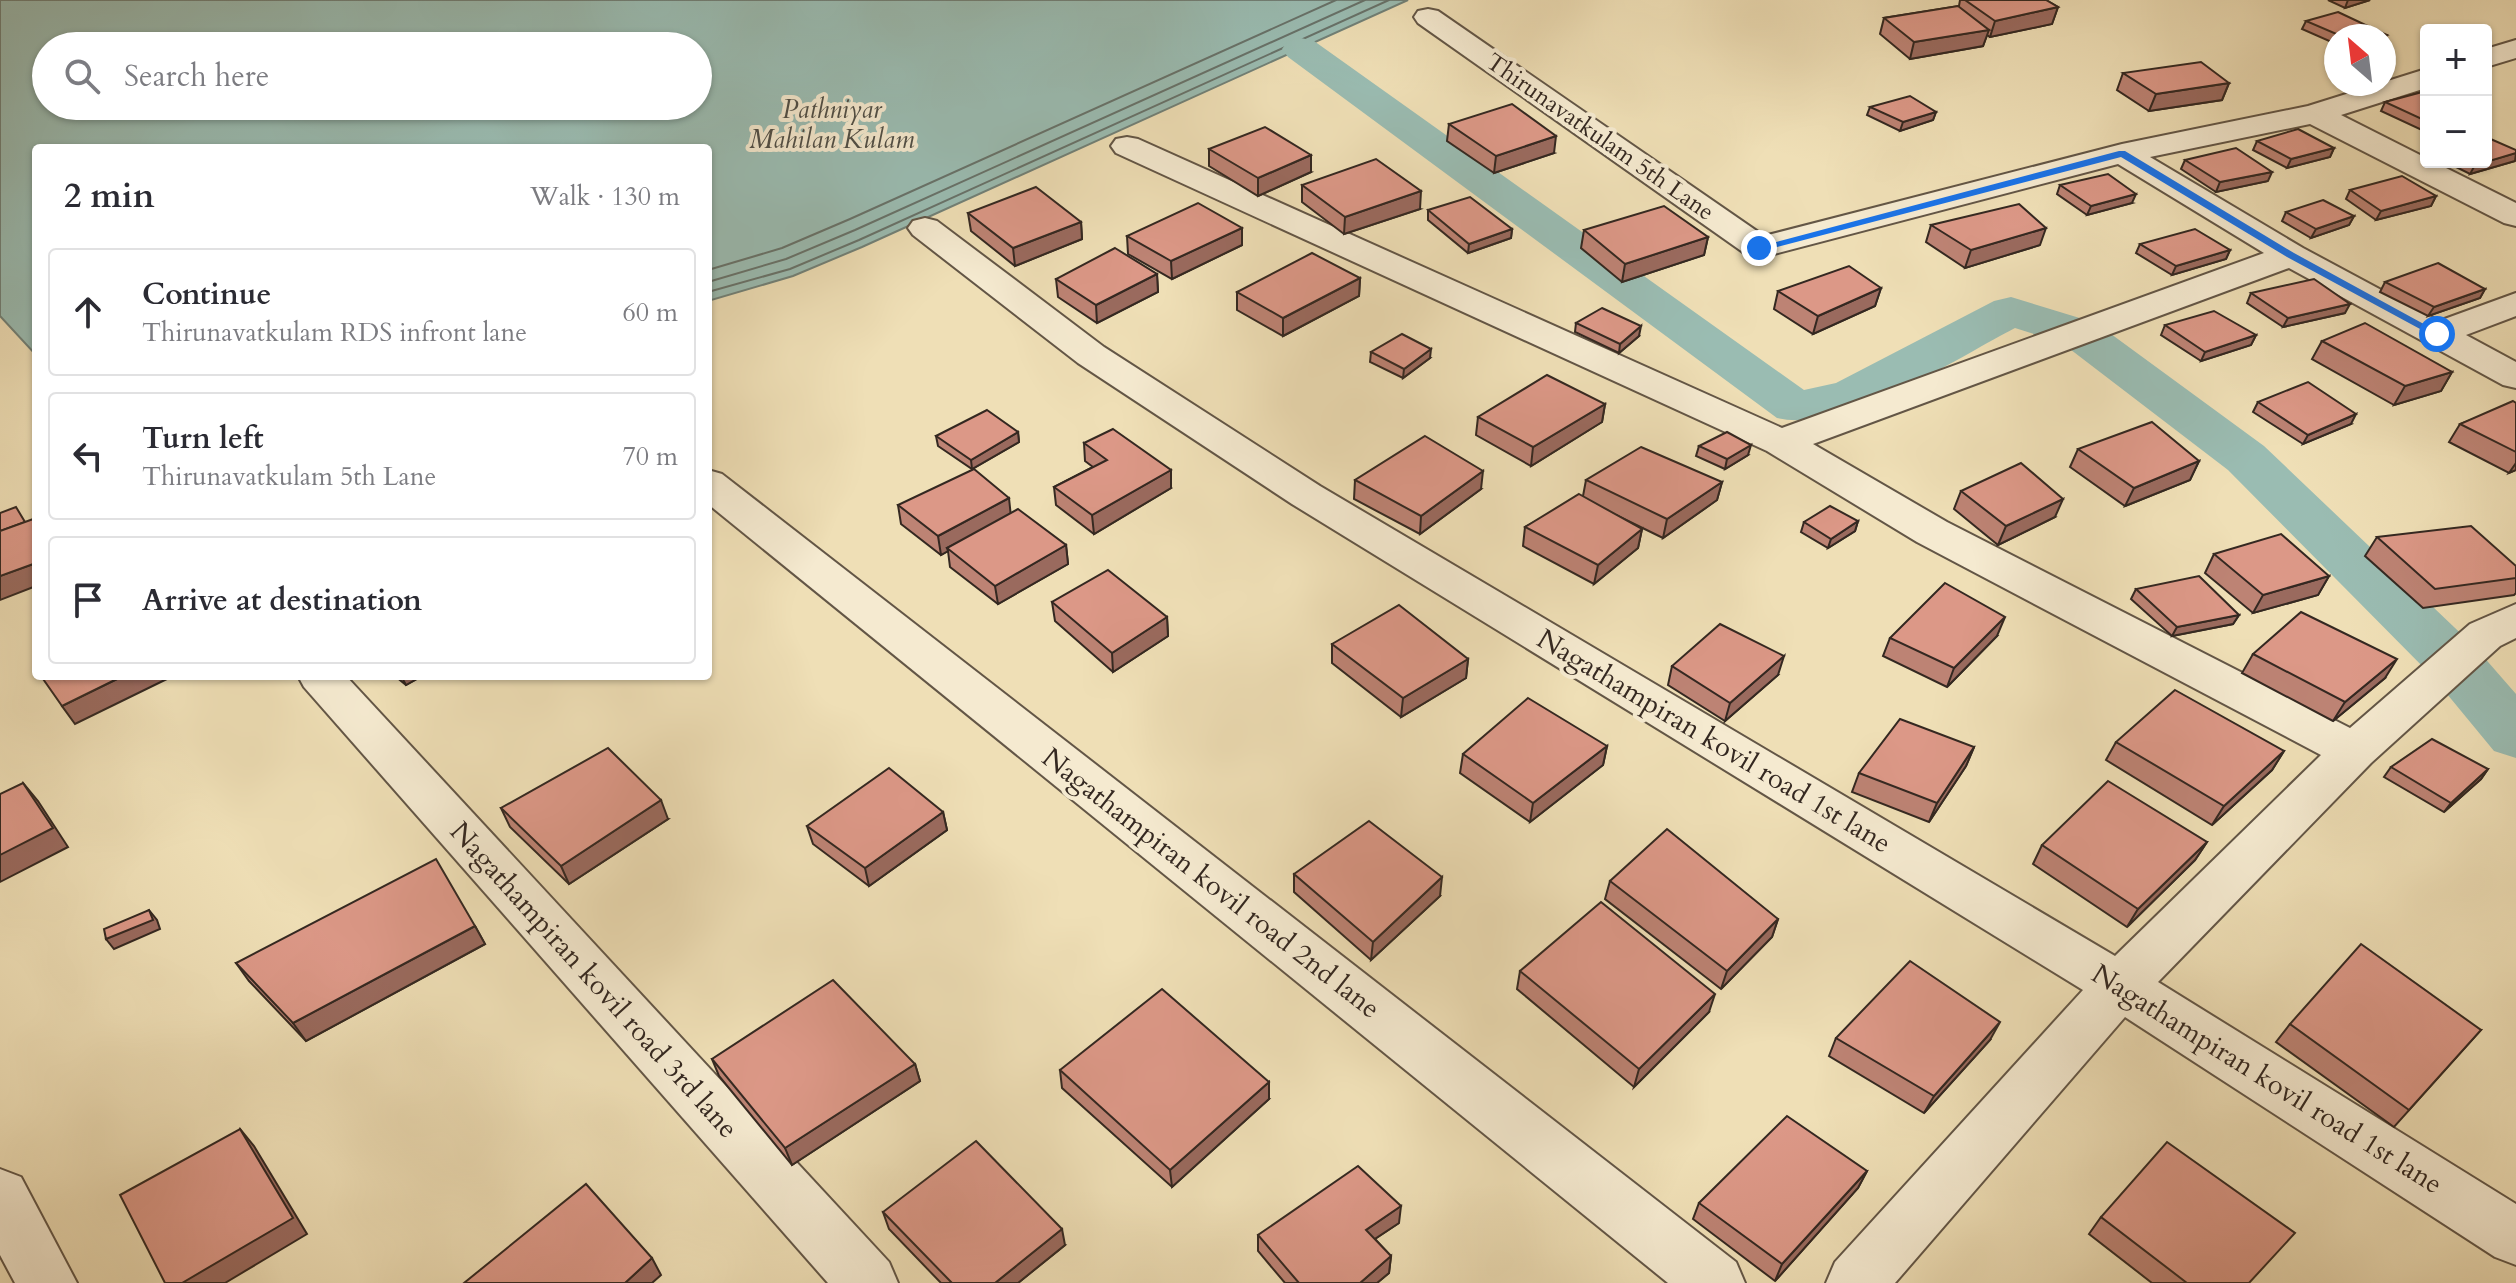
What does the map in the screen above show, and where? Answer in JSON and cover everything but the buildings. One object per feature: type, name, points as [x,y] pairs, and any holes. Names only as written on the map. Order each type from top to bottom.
[{"type":"street","name":"Thirunavatkulam 5th Lane","points":[[1428,17],[1759,248],[2122,153],[2314,114],[2420,80]]},
{"type":"street","points":[[2492,56],[2516,49]]},
{"type":"street","points":[[2314,114],[2516,216]]},
{"type":"street","points":[[1127,146],[1781,442],[1932,532],[2354,751]]},
{"type":"street","points":[[2122,153],[2291,255],[2516,377]]},
{"type":"street","name":"Nagathampiran kovil road 1st lane","points":[[925,228],[1091,355],[1306,495],[2120,986],[2516,1237]]},
{"type":"street","points":[[1781,442],[2291,255]]},
{"type":"street","points":[[2437,334],[2516,304]]},
{"type":"street","name":"Nagathampiran kovil road 2nd lane","points":[[712,486],[1715,1283]]},
{"type":"street","points":[[1856,1283],[2120,986],[2354,751],[2485,635],[2516,619]]},
{"type":"street","name":"Nagathampiran kovil road 3rd lane","points":[[324,680],[868,1283]]},
{"type":"street","points":[[0,1196],[47,1283]]},
{"type":"water","name":"Pathniyar Mahilan Kulam","points":[[0,0],[1408,0],[862,247],[793,276],[712,300],[712,144],[32,144],[32,351],[0,316]]},
{"type":"waterway","points":[[1301,49],[1795,407],[1852,394],[2011,311],[2079,333],[2246,458],[2454,662],[2516,735]]},
{"type":"route","points":[[1759,248],[2122,153],[2291,255],[2437,334]]}]
